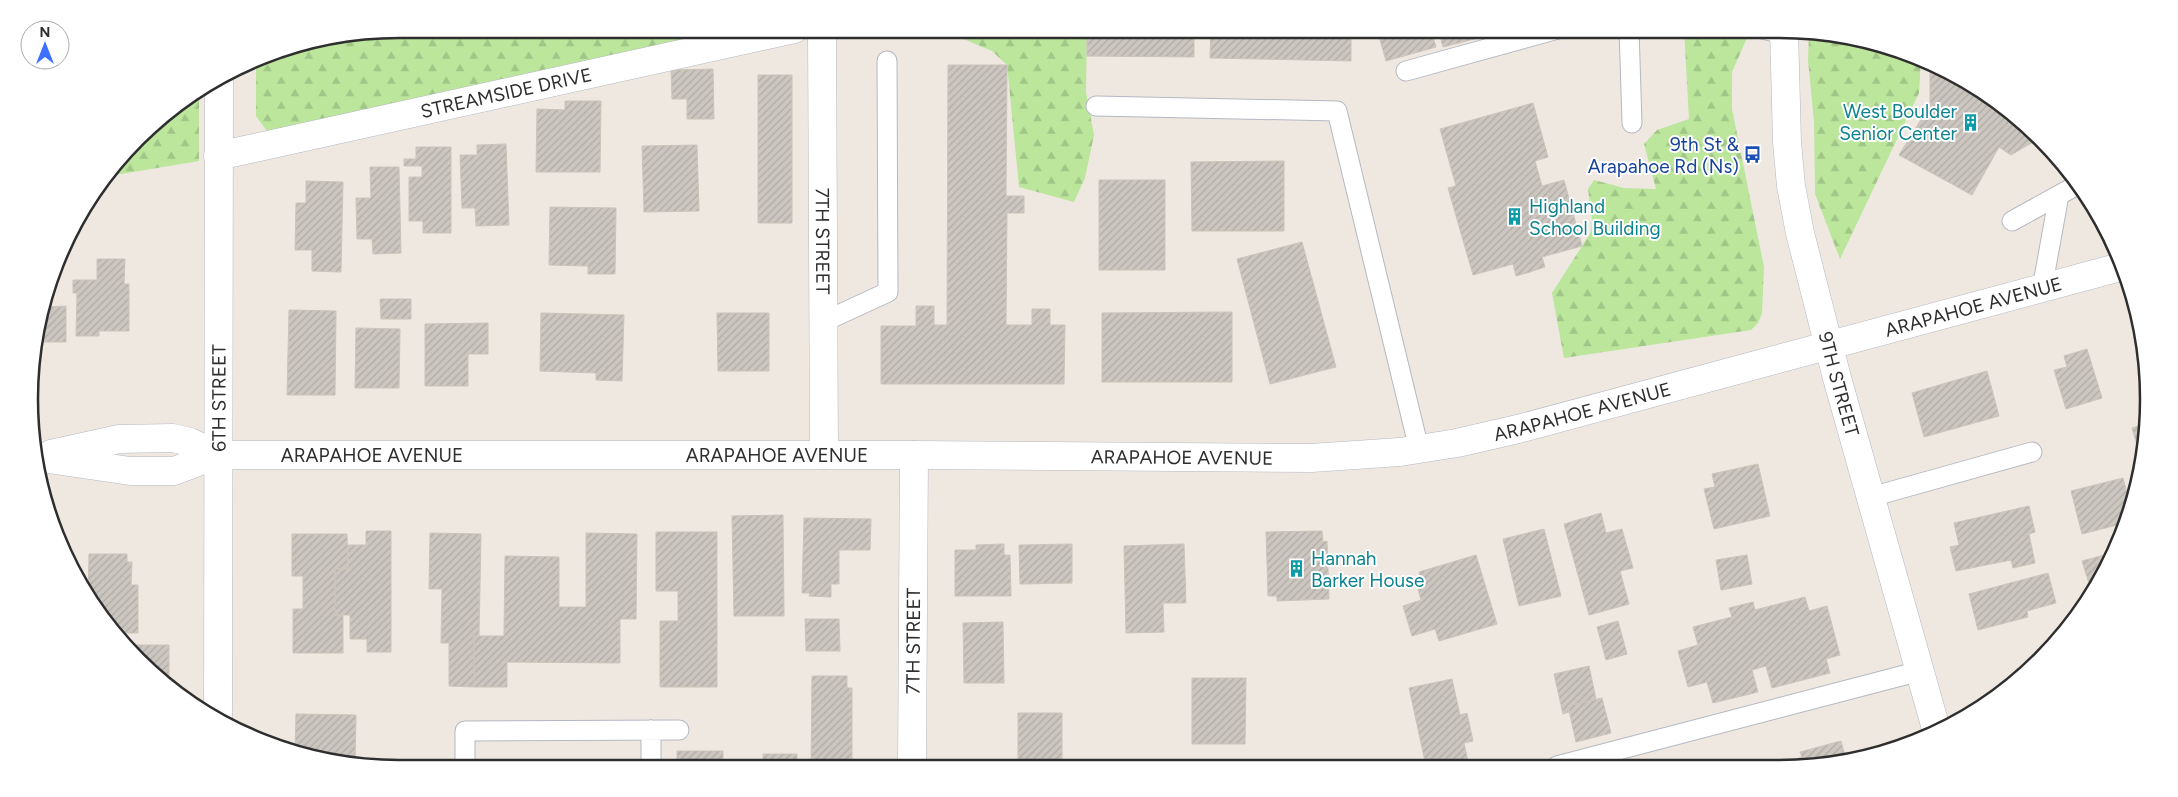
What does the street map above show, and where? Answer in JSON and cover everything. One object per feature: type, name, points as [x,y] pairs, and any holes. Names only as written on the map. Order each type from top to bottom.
[{"type":"street","name":"STREAMSIDE DRIVE","points":[[218,156],[753,38]]},
{"type":"street","name":"7TH STREET","points":[[822,38],[824,456]]},
{"type":"street","name":"9TH STREET","points":[[1778,38],[1792,193],[1800,233],[1828,346],[1935,724]]},
{"type":"street","name":"6TH STREET","points":[[218,711],[217,456],[220,85]]},
{"type":"street","name":"ARAPAHOE AVENUE","points":[[42,456],[111,440],[132,438],[179,439],[190,442],[217,456],[914,455],[1311,458],[1419,449],[1457,443],[1527,426],[2116,268]]},
{"type":"street","name":"7TH STREET","points":[[912,760],[914,455]]},
{"type":"lane","points":[[1406,71],[1525,38]]},
{"type":"lane","points":[[1628,38],[1632,123]]},
{"type":"lane","points":[[823,322],[888,292],[887,62]]},
{"type":"lane","points":[[1096,106],[1337,111],[1419,449]]},
{"type":"lane","points":[[2012,221],[2072,188]]},
{"type":"lane","points":[[2042,288],[2060,195]]},
{"type":"lane","points":[[1871,497],[2032,452]]},
{"type":"lane","points":[[1580,760],[1920,671]]},
{"type":"lane","points":[[651,730],[651,760]]},
{"type":"lane","points":[[465,760],[465,731],[679,730]]},
{"type":"green space","points":[[375,38],[687,38],[450,94],[269,134],[256,116],[256,67],[282,57],[328,44]]},
{"type":"green space","points":[[961,38],[1087,38],[1086,92],[1094,135],[1085,178],[1074,202],[1019,187],[1007,65],[992,51]]},
{"type":"green space","points":[[1684,38],[1747,38],[1732,72],[1732,109],[1764,267],[1762,313],[1758,323],[1751,330],[1564,358],[1552,293],[1591,232],[1592,220],[1588,189],[1594,180],[1624,188],[1656,189],[1644,144],[1657,130],[1689,119]]},
{"type":"green space","points":[[1809,39],[1850,44],[1921,66],[1919,93],[1840,259],[1815,194],[1814,122],[1808,60]]},
{"type":"green space","points":[[199,97],[199,161],[115,175],[127,160],[160,127]]},
{"type":"building","points":[[1087,38],[1194,38],[1194,57],[1087,56]]},
{"type":"building","points":[[1211,38],[1351,38],[1351,61],[1210,58]]},
{"type":"building","points":[[1380,38],[1434,38],[1436,47],[1386,61]]},
{"type":"building","points":[[1440,38],[1478,38],[1443,47]]},
{"type":"building","points":[[948,65],[1007,65],[1006,196],[1024,196],[1024,213],[1007,213],[1006,325],[1032,325],[1032,309],[1050,309],[1050,325],[1065,325],[1064,384],[881,384],[881,326],[916,326],[916,306],[934,306],[934,325],[947,325]]},
{"type":"building","points":[[713,69],[714,119],[687,119],[687,99],[672,99],[671,70]]},
{"type":"building","name":"West Boulder Senior Center","points":[[1930,71],[1980,98],[2018,127],[2034,142],[2011,155],[1999,147],[1972,195],[1899,155],[1930,105]]},
{"type":"building","points":[[758,75],[792,75],[792,223],[758,223]]},
{"type":"building","points":[[565,101],[601,101],[600,172],[536,172],[537,109],[565,110]]},
{"type":"building","name":"Highland School Building","points":[[1533,103],[1548,157],[1535,161],[1542,186],[1564,180],[1582,246],[1542,257],[1545,267],[1516,276],[1513,264],[1473,275],[1448,188],[1456,186],[1440,129]]},
{"type":"building","points":[[506,144],[509,225],[476,226],[475,208],[462,208],[460,155],[477,155],[477,145]]},
{"type":"building","points":[[697,145],[699,211],[644,212],[642,146]]},
{"type":"building","points":[[416,147],[451,147],[451,233],[423,233],[423,221],[409,221],[409,177],[422,177],[422,166],[404,166],[404,159],[416,159]]},
{"type":"building","points":[[1284,161],[1284,231],[1192,231],[1191,162]]},
{"type":"building","points":[[370,167],[399,167],[401,253],[373,254],[372,239],[357,239],[356,198],[371,198]]},
{"type":"building","points":[[1099,180],[1165,180],[1165,270],[1099,270]]},
{"type":"building","points":[[306,181],[343,182],[341,272],[312,271],[312,250],[295,250],[296,203],[306,203]]},
{"type":"building","points":[[550,207],[616,208],[615,274],[588,274],[588,266],[549,265]]},
{"type":"building","points":[[1302,242],[1336,367],[1270,384],[1237,259]]},
{"type":"building","points":[[97,259],[125,259],[124,284],[129,284],[129,331],[99,331],[99,336],[76,336],[77,293],[73,293],[73,280],[97,280]]},
{"type":"building","points":[[380,299],[411,299],[411,319],[381,319]]},
{"type":"building","points":[[66,306],[66,342],[42,342],[50,307]]},
{"type":"building","points":[[289,310],[336,311],[335,395],[287,395]]},
{"type":"building","points":[[1232,312],[1232,382],[1102,382],[1102,313]]},
{"type":"building","points":[[541,313],[624,315],[622,381],[596,380],[596,373],[540,371]]},
{"type":"building","points":[[717,313],[769,313],[769,371],[718,371]]},
{"type":"building","points":[[488,323],[488,354],[468,354],[468,386],[425,386],[425,324]]},
{"type":"building","points":[[356,328],[400,329],[399,388],[355,388]]},
{"type":"building","points":[[2087,349],[2102,398],[2066,409],[2054,370],[2067,367],[2064,356]]},
{"type":"building","points":[[1987,371],[1999,416],[1924,437],[1912,393]]},
{"type":"building","points":[[2140,426],[2137,446],[2132,428]]},
{"type":"building","points":[[1758,464],[1770,516],[1714,529],[1704,489],[1715,487],[1712,474]]},
{"type":"building","points":[[2123,478],[2127,494],[2117,525],[2082,534],[2071,491]]},
{"type":"building","points":[[2029,506],[2035,532],[2029,534],[2035,563],[2013,568],[2011,560],[1956,571],[1950,547],[1959,545],[1954,523]]},
{"type":"building","points":[[1601,513],[1606,533],[1622,529],[1633,568],[1620,571],[1629,604],[1589,615],[1564,524]]},
{"type":"building","points":[[783,515],[784,616],[734,616],[732,516]]},
{"type":"building","points":[[804,518],[871,519],[870,550],[839,550],[839,584],[831,584],[831,597],[809,596],[810,593],[802,593]]},
{"type":"building","points":[[1544,529],[1561,596],[1519,606],[1503,539]]},
{"type":"building","points":[[366,531],[391,531],[391,652],[367,652],[367,639],[350,639],[350,615],[335,615],[335,569],[348,569],[348,545],[366,545]]},
{"type":"building","name":"Hannah Barker House","points":[[1322,531],[1323,542],[1327,541],[1329,599],[1277,601],[1277,596],[1268,596],[1266,532]]},
{"type":"building","points":[[656,532],[717,532],[717,687],[660,687],[660,621],[678,621],[678,591],[656,591]]},
{"type":"building","points":[[430,533],[481,534],[479,636],[474,636],[474,687],[449,686],[449,643],[441,643],[442,589],[429,589]]},
{"type":"building","points":[[586,533],[637,534],[636,619],[620,619],[620,663],[507,662],[507,687],[474,687],[474,636],[504,636],[505,556],[559,557],[559,607],[586,607]]},
{"type":"building","points":[[292,534],[347,534],[348,569],[335,569],[335,615],[343,615],[343,653],[293,653],[293,609],[303,609],[303,576],[292,576]]},
{"type":"building","points":[[1004,544],[1004,555],[1010,555],[1011,596],[955,596],[955,550],[976,550],[976,545]]},
{"type":"building","points":[[1072,544],[1072,583],[1020,584],[1019,545]]},
{"type":"building","points":[[1184,544],[1186,603],[1163,603],[1164,632],[1126,633],[1124,546]]},
{"type":"building","points":[[89,554],[127,554],[127,562],[132,562],[131,585],[138,585],[138,633],[124,633],[88,583]]},
{"type":"building","points":[[1476,555],[1497,624],[1439,641],[1435,629],[1412,636],[1403,606],[1421,600],[1417,585],[1422,583],[1419,572]]},
{"type":"building","points":[[1747,555],[1752,584],[1721,590],[1716,560]]},
{"type":"building","points":[[2104,555],[2089,584],[2082,561]]},
{"type":"building","points":[[2048,573],[2056,603],[2027,611],[2028,617],[1978,630],[1969,594]]},
{"type":"building","points":[[1805,597],[1809,611],[1827,606],[1840,655],[1826,659],[1830,673],[1772,688],[1766,666],[1752,670],[1758,692],[1713,703],[1707,682],[1688,687],[1678,651],[1698,645],[1693,627],[1732,617],[1729,608],[1753,602],[1755,610]]},
{"type":"building","points":[[805,619],[839,619],[840,651],[806,651]]},
{"type":"building","points":[[1618,621],[1627,654],[1606,660],[1597,627]]},
{"type":"building","points":[[1003,622],[1004,683],[964,683],[963,623]]},
{"type":"building","points":[[135,645],[169,645],[169,677]]},
{"type":"building","points":[[1589,666],[1596,699],[1568,706],[1569,712],[1563,714],[1554,674]]},
{"type":"building","points":[[812,676],[847,676],[847,688],[852,688],[852,760],[811,760]]},
{"type":"building","points":[[1192,678],[1246,678],[1245,744],[1192,744]]},
{"type":"building","points":[[1452,679],[1460,715],[1467,713],[1473,741],[1464,743],[1468,760],[1425,760],[1409,688]]},
{"type":"building","points":[[1602,698],[1611,733],[1576,742],[1568,706]]},
{"type":"building","points":[[1018,713],[1062,713],[1062,760],[1018,760]]},
{"type":"building","points":[[296,714],[356,715],[355,757],[328,753],[295,744]]},
{"type":"building","points":[[1841,741],[1844,754],[1794,759],[1802,757],[1800,752]]},
{"type":"building","points":[[677,751],[723,751],[723,760],[677,760]]},
{"type":"building","points":[[763,754],[797,754],[797,760],[763,760]]},
{"type":"place","name":"West Boulder Senior Center","points":[[1971,122]]},
{"type":"place","name":"9th St & Arapahoe Rd (Ns)","points":[[1753,155]]},
{"type":"place","name":"Highland School Building","points":[[1515,217]]},
{"type":"place","name":"Hannah Barker House","points":[[1297,569]]}]
